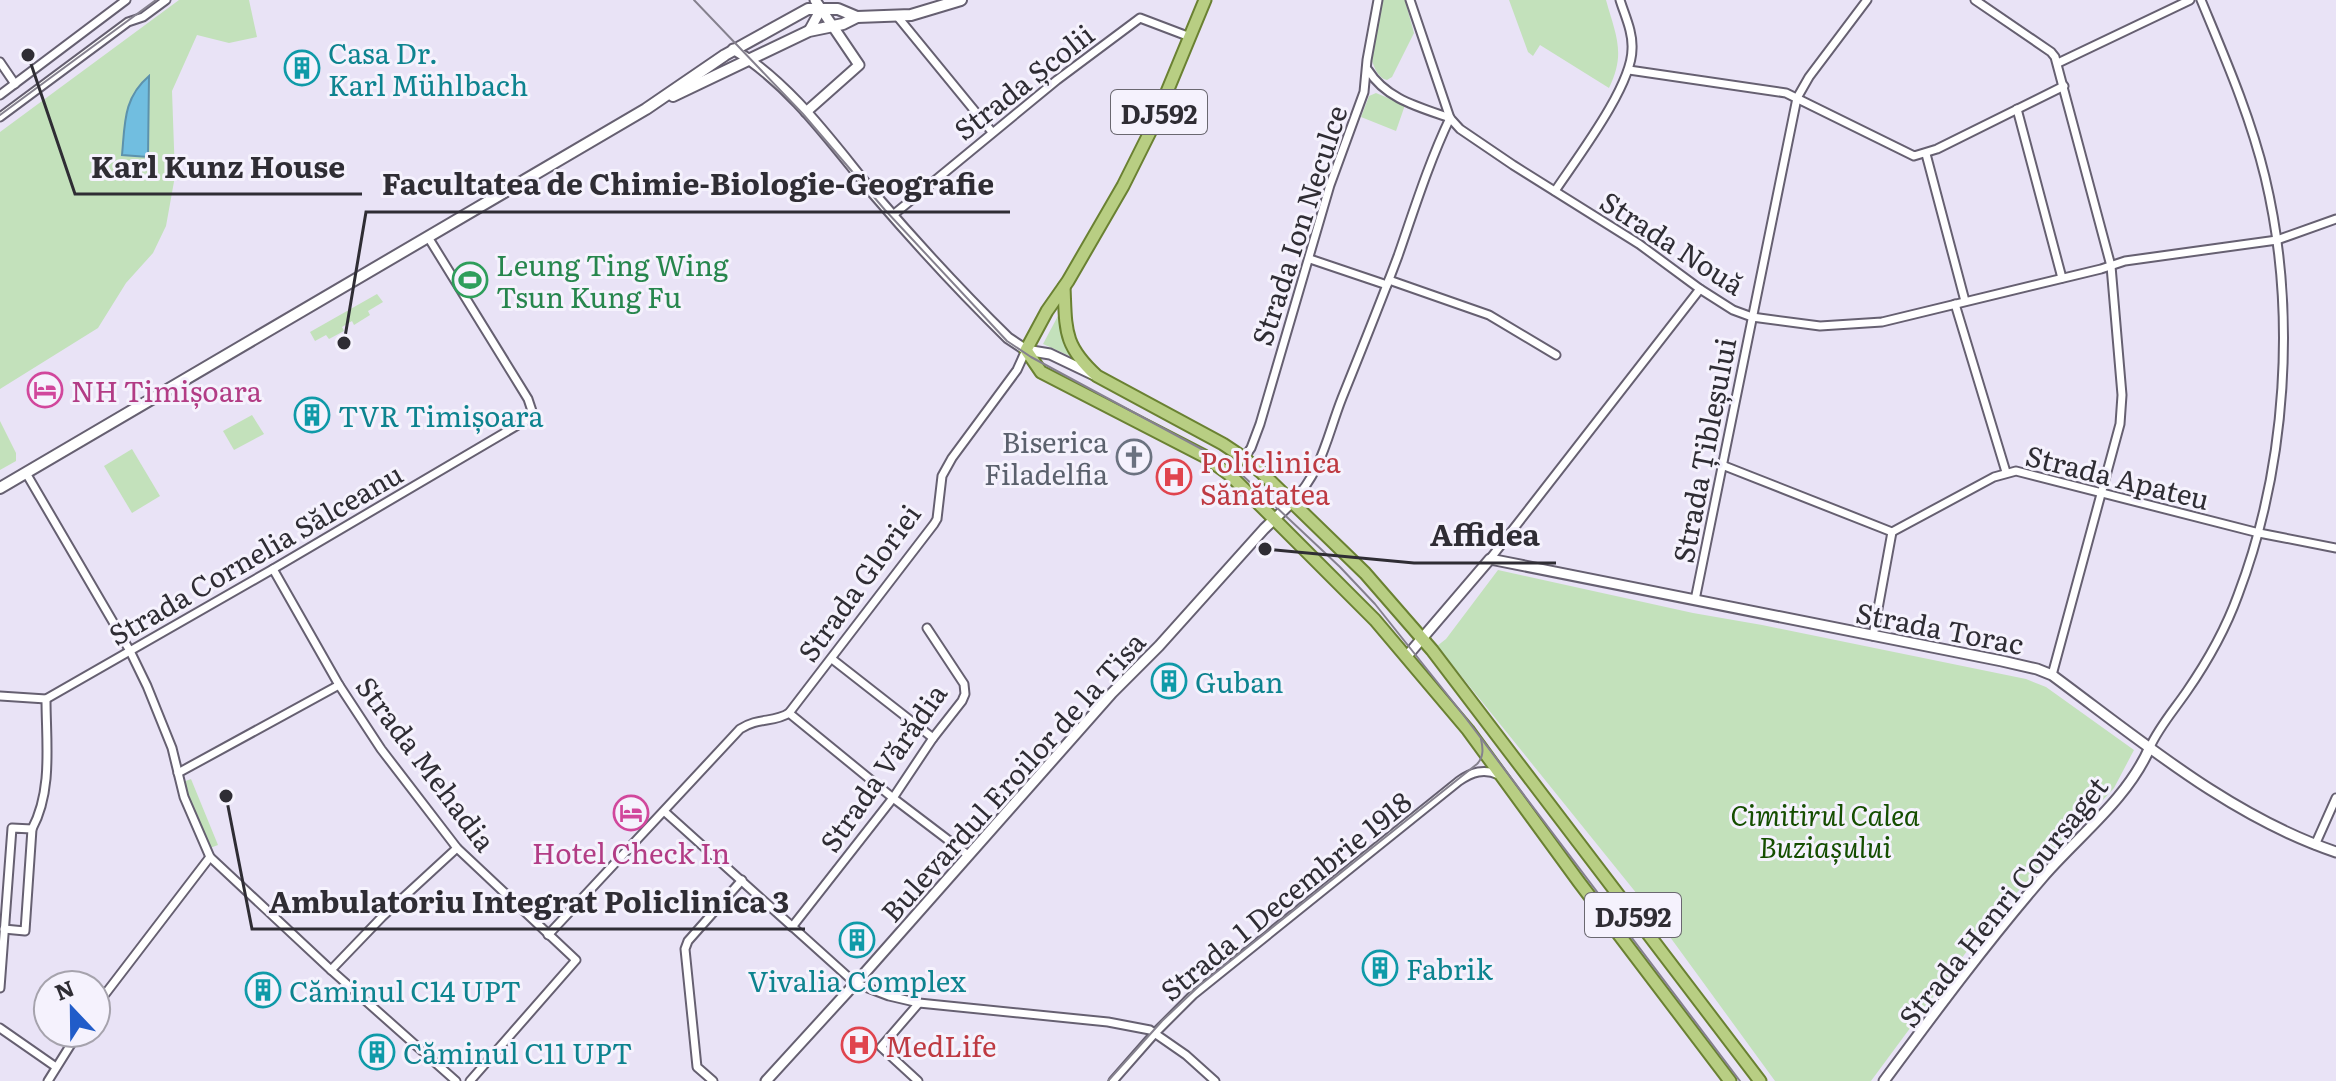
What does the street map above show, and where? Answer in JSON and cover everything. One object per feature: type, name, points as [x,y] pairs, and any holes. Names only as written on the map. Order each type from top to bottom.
[{"type":"main road","points":[[0,488],[646,109],[733,49],[800,12],[818,5],[857,17],[897,16],[927,12],[961,0]]},
{"type":"main road","name":"DJ592","points":[[1205,0],[1152,128],[1123,186],[1026,350],[1041,372],[1218,465],[1240,483],[1375,620],[1468,730],[1730,1081]]},
{"type":"main road","points":[[646,109],[809,31],[843,24],[857,17]]},
{"type":"main road","name":"DJ592","points":[[1064,287],[1065,323],[1080,361],[1097,376],[1244,458],[1365,573],[1421,638],[1760,1081]]},
{"type":"street","points":[[0,95],[126,0]]},
{"type":"street","points":[[0,117],[128,22],[143,17],[166,0]]},
{"type":"street","name":"Strada Ion Neculce","points":[[1244,458],[1260,424],[1330,185],[1364,92],[1378,0]]},
{"type":"street","points":[[1292,502],[1318,469],[1337,411],[1450,118],[1410,0]]},
{"type":"street","points":[[1555,191],[1614,100],[1629,70],[1633,50],[1620,0]]},
{"type":"street","name":"Strada Țibleșului","points":[[1695,600],[1797,98],[1809,77],[1867,0]]},
{"type":"street","points":[[1975,0],[2051,52],[2058,63],[2111,266],[2123,408],[2052,675]]},
{"type":"street","points":[[2058,63],[2190,0]]},
{"type":"street","points":[[2150,747],[2189,688],[2238,596],[2259,533],[2276,444],[2282,377],[2284,317],[2277,240],[2265,178],[2237,86],[2201,0]]},
{"type":"street","points":[[806,112],[859,65],[818,5]]},
{"type":"street","points":[[809,31],[818,5]]},
{"type":"street","points":[[897,16],[992,132]]},
{"type":"street","name":"Strada Școlii","points":[[893,215],[1057,80],[1140,18],[1190,37]]},
{"type":"street","points":[[733,49],[764,70],[806,112],[893,215],[1008,338],[1026,350],[1050,354],[1097,376]]},
{"type":"street","points":[[0,62],[15,84]]},
{"type":"street","points":[[1368,69],[1382,88]]},
{"type":"street","points":[[1629,70],[1786,93],[1914,156],[1926,154],[2064,86]]},
{"type":"street","points":[[1364,92],[1372,87],[1382,88],[1409,103],[1450,118]]},
{"type":"street","points":[[2017,109],[2062,278]]},
{"type":"street","name":"Strada Nouă","points":[[1450,118],[1460,129],[1639,244],[1733,310],[1752,317],[1806,325],[1894,320],[2125,261],[2277,240],[2336,219]]},
{"type":"street","points":[[1926,154],[1965,301]]},
{"type":"street","name":"Strada Cornelia Sălceanu","points":[[46,699],[526,421],[532,411],[527,397],[428,237]]},
{"type":"street","points":[[1310,259],[1489,315],[1556,355]]},
{"type":"street","points":[[1407,656],[1490,559],[1700,289]]},
{"type":"street","points":[[1955,304],[2006,472]]},
{"type":"street","name":"Strada Gloriei","points":[[789,713],[934,524],[943,475],[952,458],[1017,370],[1026,350]]},
{"type":"street","points":[[1722,465],[1892,532],[1873,636]]},
{"type":"street","name":"Strada Apateu","points":[[1892,532],[2006,472],[2016,471],[2259,533],[2336,548]]},
{"type":"street","points":[[26,473],[130,651],[158,709],[184,797],[210,857],[456,1081]]},
{"type":"street","name":"Bulevardul Eroilor de la Tisa","points":[[766,1081],[1112,693],[1292,502]]},
{"type":"street","name":"Strada Torac","points":[[1490,559],[2037,669],[2052,675],[2197,781],[2256,815],[2315,845],[2336,852]]},
{"type":"street","name":"Strada Mehadia","points":[[273,569],[339,685],[381,749],[457,848],[576,960],[470,1081]]},
{"type":"street","name":"Strada Vărădia","points":[[792,927],[893,798],[962,701],[965,689],[960,676],[927,628]]},
{"type":"street","points":[[832,659],[933,738]]},
{"type":"street","points":[[178,773],[339,685]]},
{"type":"street","points":[[0,696],[46,699],[46,787],[39,816],[32,829],[25,931],[4,929]]},
{"type":"street","points":[[548,935],[740,729],[755,720],[782,717],[789,713],[968,855]]},
{"type":"street","name":"Strada Henri Coursaget","points":[[1884,1081],[1996,933],[2044,876],[2113,803],[2150,747]]},
{"type":"street","name":"Strada 1 Decembrie 1918","points":[[1113,1081],[1193,995],[1459,781],[1482,771],[1500,776]]},
{"type":"street","points":[[2315,845],[2336,798]]},
{"type":"street","points":[[665,812],[855,983],[919,1003],[1108,1022],[1156,1032],[1215,1081]]},
{"type":"street","points":[[0,988],[12,828],[32,829]]},
{"type":"street","points":[[331,970],[382,917],[457,848]]},
{"type":"street","points":[[112,985],[210,857]]},
{"type":"street","points":[[713,1081],[697,1067],[685,949],[688,941],[742,880]]},
{"type":"street","points":[[918,1081],[881,1047],[919,1003]]},
{"type":"street","points":[[0,1028],[56,1067]]},
{"type":"street","points":[[48,1081],[68,1049]]},
{"type":"green space","points":[[179,0],[249,0],[257,37],[229,43],[197,35],[172,91],[175,176],[166,226],[153,253],[126,283],[98,328],[0,389],[0,132]]},
{"type":"green space","points":[[1382,0],[1405,0],[1414,33],[1392,77],[1387,80],[1379,75],[1372,61]]},
{"type":"green space","points":[[1509,0],[1606,0],[1618,44],[1617,65],[1609,88],[1540,45],[1533,56],[1528,52]]},
{"type":"green space","points":[[1376,93],[1405,105],[1396,131],[1361,117],[1369,96]]},
{"type":"green space","points":[[377,294],[383,302],[368,311],[370,315],[354,325],[352,321],[342,327],[344,331],[329,339],[326,335],[315,341],[310,332]]},
{"type":"green space","points":[[1059,314],[1072,357],[1043,344]]},
{"type":"green space","points":[[252,415],[264,434],[234,450],[223,431]]},
{"type":"green space","points":[[0,421],[16,453],[16,461],[0,470]]},
{"type":"green space","points":[[132,449],[160,496],[132,513],[104,466]]},
{"type":"green space","name":"Cimitirul Calea Buziașului","points":[[1498,570],[1693,613],[2026,679],[2046,687],[2134,750],[2114,788],[1984,928],[1871,1081],[1775,1081],[1654,915],[1437,646],[1446,639]]},
{"type":"green space","points":[[191,779],[218,845],[210,848],[183,782]]},
{"type":"water","points":[[149,76],[148,157],[122,155],[130,102],[140,84]]},
{"type":"tram line","points":[[0,115],[156,0]]},
{"type":"tram line","points":[[694,0],[803,114],[885,210],[1007,341],[1222,460],[1240,473],[1340,567],[1375,604],[1465,717],[1740,1081]]},
{"type":"tram line","points":[[1108,1081],[1162,1021],[1199,986],[1477,764],[1482,752],[1481,739]]},
{"type":"place","name":"Karl Kunz House","points":[[28,55]]},
{"type":"place","name":"Casa Dr. Karl Mühlbach","points":[[302,68]]},
{"type":"place","name":"Leung Ting Wing Tsun Kung Fu","points":[[470,280]]},
{"type":"place","name":"Facultatea de Chimie-Biologie-Geografie","points":[[344,343]]},
{"type":"place","name":"NH Timișoara","points":[[45,390]]},
{"type":"place","name":"TVR Timișoara","points":[[312,415]]},
{"type":"place","name":"Biserica Filadelfia","points":[[1134,457]]},
{"type":"place","name":"Policlinica Sănătatea","points":[[1174,477]]},
{"type":"place","name":"Affidea","points":[[1265,549]]},
{"type":"place","name":"Guban","points":[[1169,681]]},
{"type":"place","name":"Ambulatoriu Integrat Policlinica 3","points":[[226,796]]},
{"type":"place","name":"Hotel Check In","points":[[631,813]]},
{"type":"place","name":"Vivalia Complex","points":[[857,940]]},
{"type":"place","name":"Fabrik","points":[[1380,968]]},
{"type":"place","name":"Căminul C14 UPT","points":[[263,990]]},
{"type":"place","name":"MedLife","points":[[859,1045]]},
{"type":"place","name":"Căminul C11 UPT","points":[[377,1052]]}]
